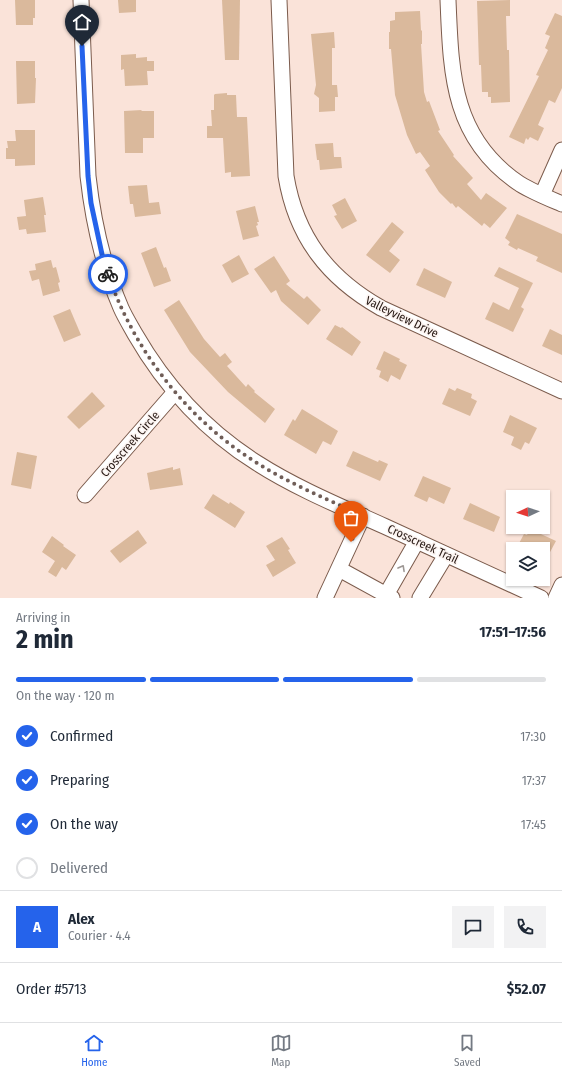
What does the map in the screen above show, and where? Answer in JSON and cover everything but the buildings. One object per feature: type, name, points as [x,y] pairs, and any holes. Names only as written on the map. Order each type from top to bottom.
[{"type":"street","name":"Crosscreek Trail","points":[[81,0],[88,176],[91,203],[103,259],[122,309],[145,351],[175,392],[219,435],[256,463],[281,477],[363,516],[541,598]]},
{"type":"street","name":"Valleyview Drive","points":[[278,0],[286,176],[289,196],[308,241],[320,258],[351,289],[366,300],[562,391]]},
{"type":"street","points":[[448,0],[450,48],[453,79],[457,99],[465,120],[478,144],[496,165],[521,185],[562,204]]},
{"type":"street","points":[[542,195],[562,150]]},
{"type":"street","name":"Crosscreek Circle","points":[[85,495],[175,392]]},
{"type":"street","points":[[325,598],[363,516]]},
{"type":"street","points":[[339,569],[389,596],[417,541]]},
{"type":"street","points":[[420,598],[446,555]]},
{"type":"street","points":[[556,598],[562,585]]},
{"type":"way so far","points":[[108,274],[129,323],[145,351],[175,392],[219,435],[256,463],[281,477],[363,516],[351,542]]},
{"type":"route","points":[[82,46],[88,176],[91,203],[103,259],[108,274]]}]
